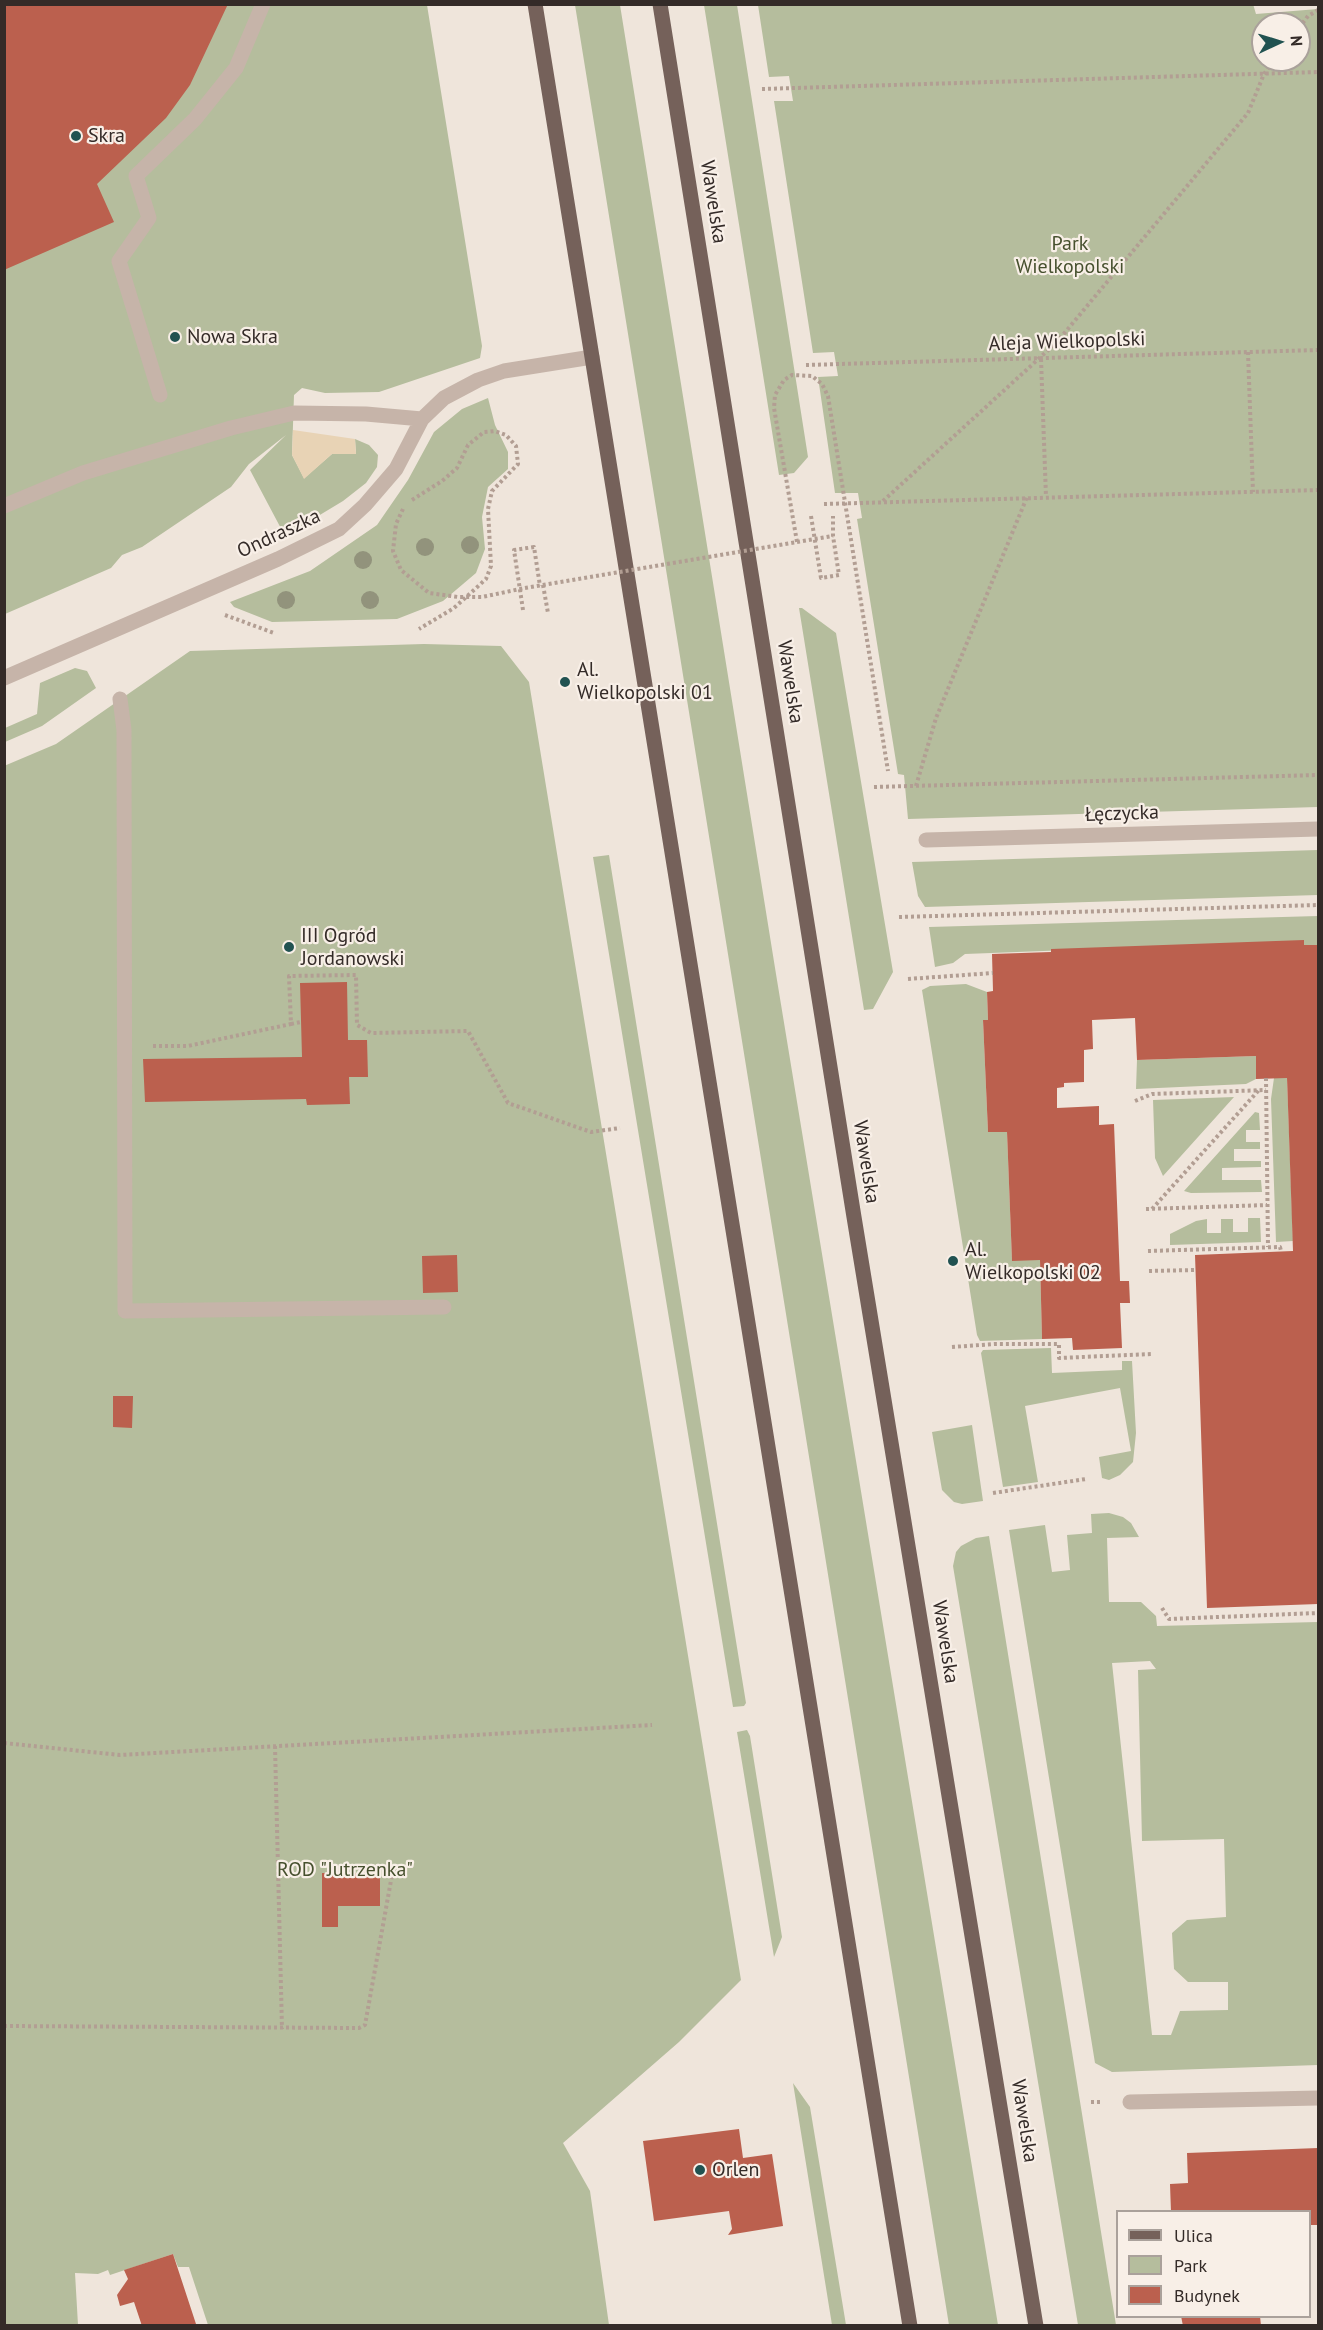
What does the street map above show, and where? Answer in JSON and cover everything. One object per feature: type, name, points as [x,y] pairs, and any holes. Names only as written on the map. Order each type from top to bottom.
[{"type":"main road","points":[[535,4],[910,2325]]},
{"type":"main road","name":"Wawelska","points":[[660,4],[852,1206],[1036,2325]]},
{"type":"street","points":[[160,395],[119,261],[149,218],[136,176],[195,118],[236,68],[263,4]]},
{"type":"street","name":"Ondraszka","points":[[4,678],[311,544],[339,529],[365,505],[396,469],[422,419],[444,398],[478,380],[504,371],[592,357]]},
{"type":"street","points":[[4,506],[83,473],[231,428],[294,412],[366,414],[422,419]]},
{"type":"street","points":[[120,699],[124,730],[125,1311],[444,1307]]},
{"type":"street","name":"Łęczycka","points":[[926,840],[1318,829]]},
{"type":"street","points":[[1130,2102],[1318,2098]]},
{"type":"path","points":[[762,89],[1318,72]]},
{"type":"path","points":[[883,501],[1017,376],[1041,358],[1248,113],[1264,74]]},
{"type":"path","name":"Aleja Wielkopolski","points":[[806,365],[1318,350]]},
{"type":"path","points":[[1248,352],[1253,492]]},
{"type":"path","points":[[1041,358],[1046,497]]},
{"type":"path","points":[[797,542],[774,408],[775,395],[779,386],[792,375],[802,374],[812,376],[822,384],[828,396],[888,771]]},
{"type":"path","points":[[419,629],[466,597],[486,579],[491,566],[488,509],[492,491],[518,464],[516,446],[506,435],[495,430],[483,432],[468,446],[457,468],[442,481],[405,505],[396,524],[393,551],[401,570],[429,592],[466,597],[833,536]]},
{"type":"path","points":[[824,504],[1318,490]]},
{"type":"path","points":[[916,786],[936,718],[1027,497]]},
{"type":"path","points":[[811,516],[820,578],[839,575],[833,536],[833,516]]},
{"type":"path","points":[[524,610],[514,550],[534,547],[548,613],[546,606]]},
{"type":"path","points":[[185,600],[274,633]]},
{"type":"path","points":[[874,787],[1318,775]]},
{"type":"path","points":[[898,917],[1318,905]]},
{"type":"path","points":[[908,979],[993,973]]},
{"type":"path","points":[[291,1024],[289,976],[356,975],[357,1026],[371,1033],[468,1031],[508,1102],[591,1132],[620,1128]]},
{"type":"path","points":[[124,1047],[188,1046],[301,1022]]},
{"type":"path","points":[[1266,1078],[1268,1247]]},
{"type":"path","points":[[1259,1090],[1149,1209],[1267,1205]]},
{"type":"path","points":[[1135,1101],[1152,1094],[1266,1090]]},
{"type":"path","points":[[1149,1251],[1268,1247],[1280,1247],[1281,1251]]},
{"type":"path","points":[[1149,1271],[1196,1270]]},
{"type":"path","points":[[952,1347],[1059,1344],[1059,1358],[1152,1354]]},
{"type":"path","points":[[993,1493],[1086,1479]]},
{"type":"path","points":[[1162,1608],[1169,1619],[1318,1613]]},
{"type":"path","points":[[4,1743],[120,1755],[652,1725]]},
{"type":"path","points":[[275,1746],[282,2029]]},
{"type":"path","points":[[4,2026],[345,2030],[365,2025],[392,1875]]},
{"type":"green space","name":"Park Wielkopolski","points":[[1253,4],[1255,12],[1251,12],[1251,72],[1311,72],[1311,12],[1281,12],[1318,9],[1318,807],[908,819],[904,775],[898,774],[857,519],[862,518],[858,493],[835,493],[818,377],[838,376],[834,352],[813,353],[774,101],[793,101],[789,76],[769,77],[758,5]]},
{"type":"green space","name":"Nowa Skra","points":[[4,5],[427,5],[482,346],[480,358],[379,392],[325,393],[302,388],[294,395],[292,455],[304,478],[332,454],[356,454],[355,439],[369,445],[378,455],[377,467],[366,483],[343,501],[285,536],[250,470],[286,435],[249,464],[231,487],[142,547],[122,555],[111,568],[5,614]]},
{"type":"green space","points":[[575,5],[620,5],[776,974],[998,2325],[949,2325]]},
{"type":"green space","points":[[704,5],[737,5],[808,457],[794,473],[779,475]]},
{"type":"green space","points":[[488,398],[495,425],[508,452],[508,469],[488,487],[482,517],[485,549],[476,573],[443,601],[397,619],[272,622],[234,607],[230,602],[310,571],[377,525],[408,480],[434,432],[462,409]]},
{"type":"green space","points":[[799,608],[836,633],[893,972],[873,1009],[864,1010]]},
{"type":"green space","name":"ROD \"Jutrzenka\"","points":[[424,644],[501,646],[529,682],[741,1980],[679,2042],[563,2143],[590,2191],[609,2325],[208,2325],[189,2267],[178,2267],[173,2254],[110,2275],[108,2270],[98,2274],[75,2273],[78,2325],[5,2325],[4,766],[56,744],[190,651]]},
{"type":"green space","points":[[75,668],[87,671],[96,688],[42,726],[5,742],[5,728],[37,714],[40,683]]},
{"type":"green space","points":[[1318,850],[1318,895],[925,907],[918,896],[912,862]]},
{"type":"green space","points":[[609,855],[746,1703],[744,1706],[733,1707],[593,857]]},
{"type":"green space","points":[[1318,916],[1318,945],[1304,945],[1304,941],[965,954],[953,963],[935,967],[929,927]]},
{"type":"green space","points":[[966,984],[987,992],[988,1020],[983,1020],[988,1132],[1007,1132],[1012,1260],[1040,1260],[1042,1339],[980,1341],[977,1335],[922,990],[930,986]]},
{"type":"green space","points":[[1256,1056],[1256,1079],[1246,1084],[1136,1089],[1137,1060]]},
{"type":"green space","points":[[1274,1078],[1287,1078],[1293,1241],[1276,1242],[1271,1099]]},
{"type":"green space","points":[[1234,1097],[1163,1176],[1155,1158],[1153,1100]]},
{"type":"green space","points":[[1255,1112],[1259,1113],[1260,1130],[1246,1130],[1246,1142],[1260,1142],[1260,1149],[1234,1149],[1234,1161],[1261,1161],[1261,1167],[1222,1168],[1222,1180],[1261,1180],[1262,1192],[1191,1193],[1184,1191]]},
{"type":"green space","points":[[1248,1218],[1260,1218],[1261,1242],[1170,1245],[1170,1234],[1196,1221],[1207,1219],[1207,1233],[1221,1233],[1221,1219],[1233,1219],[1233,1232],[1248,1232]]},
{"type":"green space","points":[[1051,1348],[1052,1373],[1122,1370],[1122,1361],[1132,1361],[1136,1433],[1133,1462],[1120,1475],[1109,1480],[1102,1478],[1099,1457],[1131,1451],[1120,1388],[1025,1406],[1038,1482],[1003,1487],[981,1353],[983,1350]]},
{"type":"green space","points":[[972,1425],[983,1501],[962,1504],[954,1502],[942,1490],[932,1432]]},
{"type":"green space","points":[[1109,1513],[1123,1517],[1131,1523],[1139,1537],[1107,1538],[1109,1602],[1141,1602],[1156,1616],[1157,1626],[1318,1622],[1318,2065],[1112,2072],[1095,2063],[1009,1530],[1045,1525],[1052,1572],[1070,1570],[1067,1535],[1092,1533],[1091,1514]],"holes":[[[1150,1661],[1156,1669],[1138,1670],[1142,1841],[1224,1839],[1226,1917],[1187,1920],[1172,1933],[1174,1969],[1188,1982],[1228,1982],[1228,2010],[1180,2011],[1171,2035],[1152,2035],[1112,1663]]]},
{"type":"green space","points":[[989,1536],[1116,2325],[1078,2325],[953,1566],[956,1552],[961,1546],[976,1538]]},
{"type":"green space","points":[[747,1730],[750,1736],[782,1937],[774,1957],[737,1732]]},
{"type":"green space","points":[[793,2083],[810,2107],[846,2325],[832,2325]]},
{"type":"sand","points":[[293,430],[355,439],[356,454],[332,454],[304,479],[292,455]]},
{"type":"building","name":"Skra","points":[[4,4],[228,4],[190,85],[166,118],[97,184],[114,222],[4,270]]},
{"type":"building","points":[[1304,940],[1304,945],[1318,945],[1318,1604],[1207,1608],[1195,1255],[1293,1251],[1287,1078],[1256,1079],[1256,1056],[1137,1060],[1135,1018],[1092,1020],[1093,1049],[1084,1050],[1084,1082],[1064,1083],[1064,1087],[1057,1088],[1057,1108],[1099,1106],[1099,1125],[1114,1124],[1120,1281],[1129,1281],[1130,1303],[1120,1303],[1122,1348],[1073,1350],[1072,1338],[1042,1339],[1040,1260],[1012,1261],[1007,1132],[988,1132],[983,1020],[988,1020],[987,992],[993,991],[992,954],[1051,952],[1051,949]]},
{"type":"building","points":[[347,982],[348,1040],[367,1040],[368,1077],[349,1077],[350,1104],[307,1105],[306,1099],[145,1102],[143,1059],[302,1057],[300,983]]},
{"type":"building","points":[[457,1255],[458,1292],[423,1293],[422,1256]]},
{"type":"building","points":[[113,1396],[133,1396],[132,1428],[113,1427]]},
{"type":"building","points":[[322,1873],[380,1873],[380,1906],[338,1906],[338,1927],[322,1927]]},
{"type":"building","points":[[739,2129],[743,2158],[772,2154],[783,2226],[728,2235],[732,2229],[729,2211],[654,2221],[643,2141]]},
{"type":"building","points":[[1318,2148],[1318,2225],[1311,2225],[1311,2210],[1171,2210],[1170,2184],[1188,2183],[1187,2153]]},
{"type":"building","points":[[173,2254],[196,2324],[142,2326],[134,2302],[120,2306],[117,2295],[128,2279],[124,2270]]},
{"type":"building","points":[[1181,2318],[1260,2318],[1261,2326],[1183,2326]]},
{"type":"place","name":"Skra","points":[[76,136]]},
{"type":"place","name":"Nowa Skra","points":[[175,337]]},
{"type":"place","name":"Al. Wielkopolski 01","points":[[565,682]]},
{"type":"place","name":"III Ogród Jordanowski","points":[[289,947]]},
{"type":"place","name":"Al. Wielkopolski 02","points":[[953,1261]]},
{"type":"place","name":"Orlen","points":[[700,2170]]}]
